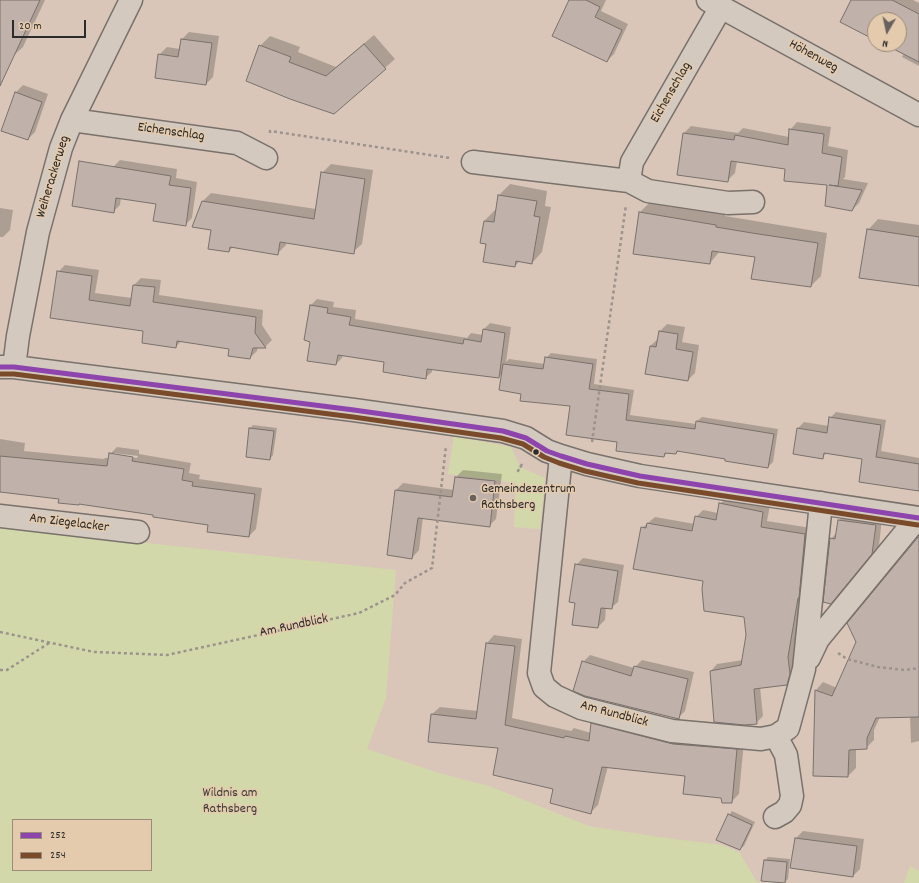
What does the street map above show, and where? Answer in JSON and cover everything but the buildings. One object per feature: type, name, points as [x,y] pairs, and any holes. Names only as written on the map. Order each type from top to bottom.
[{"type":"street","name":"Weiherackerweg","points":[[7,366],[18,336],[38,232],[61,148],[72,120],[131,0]]},
{"type":"street","name":"Eichenschlag","points":[[629,181],[632,162],[714,3]]},
{"type":"street","name":"Höhenweg","points":[[714,3],[919,115]]},
{"type":"street","name":"Eichenschlag","points":[[72,120],[237,143],[266,158]]},
{"type":"street","points":[[473,162],[629,181],[648,191],[728,203],[753,202]]},
{"type":"street","points":[[7,366],[362,411],[503,431],[526,438],[547,451],[561,456],[587,464],[640,476],[916,517],[910,527],[818,639],[804,669]]},
{"type":"street","name":"Am Rundblick","points":[[561,456],[539,673],[544,687],[555,696],[581,708],[672,731],[760,739],[776,736]]},
{"type":"street","points":[[775,817],[784,812],[790,805],[792,796],[786,755],[776,736],[788,728],[804,669],[821,503]]},
{"type":"street","name":"Am Ziegelacker","points":[[0,516],[138,532]]},
{"type":"path","points":[[266,158],[270,131],[473,162]]},
{"type":"path","points":[[587,464],[598,409],[629,181]]},
{"type":"path","name":"Am Rundblick","points":[[0,632],[94,652],[167,655],[359,613],[395,595],[405,583],[432,568],[449,423]]},
{"type":"path","points":[[818,639],[847,659],[878,667],[906,670],[919,668]]},
{"type":"path","points":[[0,670],[7,670],[50,642]]},
{"type":"green space","points":[[454,436],[511,447],[520,467],[545,478],[540,529],[514,527],[516,483],[448,474]]},
{"type":"green space","name":"Wildnis am Rathsberg","points":[[0,527],[396,570],[386,698],[367,749],[439,773],[489,786],[589,826],[722,845],[739,852],[757,882],[766,883],[0,883]]},
{"type":"green space","points":[[910,866],[919,871],[919,883],[904,883]]},
{"type":"transit line","name":"252","points":[[0,367],[14,367],[354,410],[503,431],[526,438],[547,451],[561,456],[587,464],[640,476],[919,518]]},
{"type":"transit line","name":"254","points":[[0,374],[14,374],[353,417],[501,438],[523,444],[544,457],[559,463],[585,471],[638,483],[918,525]]},
{"type":"place","name":"Gemeindezentrum Rathsberg","points":[[473,498]]}]
